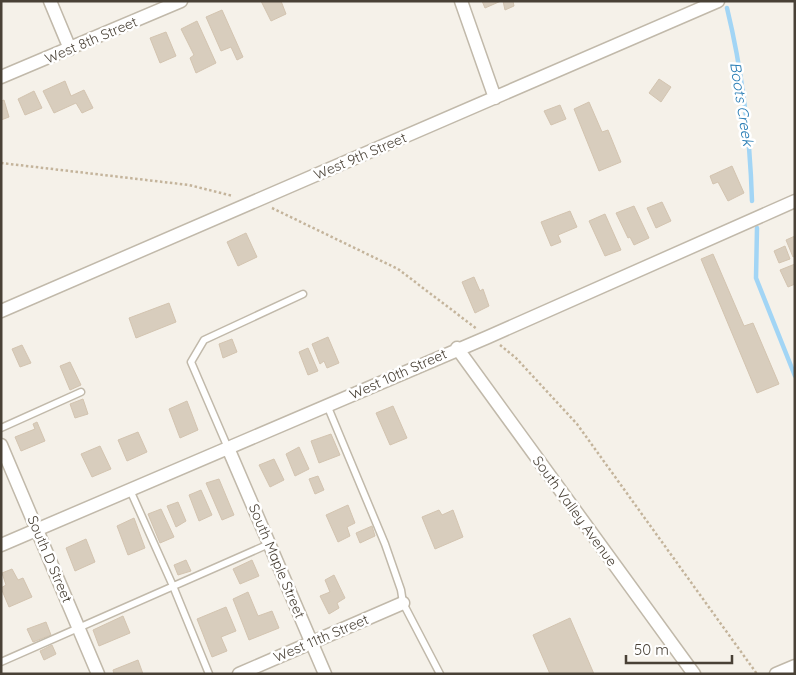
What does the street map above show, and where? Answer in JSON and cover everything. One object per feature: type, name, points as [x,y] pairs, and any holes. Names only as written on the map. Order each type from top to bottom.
[{"type":"street","points":[[50,1],[70,49]]},
{"type":"street","name":"West 8th Street","points":[[1,77],[181,1]]},
{"type":"street","points":[[461,1],[496,98]]},
{"type":"street","name":"West 9th Street","points":[[1,311],[718,1]]},
{"type":"street","name":"West 10th Street","points":[[1,545],[488,336],[795,201]]},
{"type":"street","name":"South Valley Avenue","points":[[457,348],[694,674]]},
{"type":"street","name":"South D Street","points":[[1,445],[98,674]]},
{"type":"street","name":"South Maple Street","points":[[228,448],[325,674]]},
{"type":"street","name":"West 11th Street","points":[[239,674],[403,603]]},
{"type":"street","points":[[776,674],[795,666]]},
{"type":"lane","points":[[228,448],[191,362],[204,340],[303,294]]},
{"type":"lane","points":[[1,428],[81,392]]},
{"type":"lane","points":[[327,405],[385,544],[401,590],[403,603],[440,674]]},
{"type":"lane","points":[[130,490],[173,586],[209,674]]},
{"type":"lane","points":[[1,662],[269,544]]},
{"type":"path","points":[[1,163],[189,185],[255,202],[266,205],[398,269],[516,358],[577,424],[757,674]]},
{"type":"building","points":[[261,1],[281,1],[286,14],[271,21]]},
{"type":"building","points":[[482,1],[501,1],[485,8]]},
{"type":"building","points":[[503,1],[513,1],[514,6],[505,10]]},
{"type":"building","points":[[222,10],[243,57],[237,60],[231,47],[221,51],[206,17]]},
{"type":"building","points":[[197,21],[216,63],[196,73],[190,58],[194,55],[181,29]]},
{"type":"building","points":[[166,32],[176,56],[160,63],[150,38]]},
{"type":"building","points":[[659,79],[671,87],[661,102],[649,93]]},
{"type":"building","points":[[65,81],[71,96],[84,90],[93,108],[82,113],[76,103],[54,113],[43,91]]},
{"type":"building","points":[[34,91],[42,108],[25,115],[18,99]]},
{"type":"building","points":[[4,100],[9,117],[1,120],[1,101]]},
{"type":"building","points":[[589,102],[602,132],[608,130],[621,162],[599,171],[574,109]]},
{"type":"building","points":[[560,105],[566,119],[551,125],[544,111]]},
{"type":"building","points":[[732,166],[744,193],[728,201],[718,182],[713,184],[710,176]]},
{"type":"building","points":[[662,202],[671,221],[656,228],[647,208]]},
{"type":"building","points":[[634,206],[649,238],[634,245],[630,237],[628,238],[616,213]]},
{"type":"building","points":[[570,211],[577,227],[558,235],[561,242],[551,246],[541,222]]},
{"type":"building","points":[[605,214],[621,250],[605,256],[589,221]]},
{"type":"building","points":[[246,233],[257,257],[238,266],[227,242]]},
{"type":"building","points":[[795,236],[795,256],[793,257],[786,240]]},
{"type":"building","points":[[785,246],[790,259],[779,263],[774,251]]},
{"type":"building","points":[[713,254],[744,326],[753,323],[779,384],[757,393],[701,259]]},
{"type":"building","points":[[795,264],[795,284],[788,287],[780,270]]},
{"type":"building","points":[[474,277],[480,291],[483,289],[489,306],[475,313],[462,282]]},
{"type":"building","points":[[169,303],[176,322],[136,338],[129,318]]},
{"type":"building","points":[[328,337],[339,363],[327,368],[324,361],[320,364],[312,344]]},
{"type":"building","points":[[232,339],[237,352],[223,358],[219,344]]},
{"type":"building","points":[[22,345],[31,363],[20,367],[12,349]]},
{"type":"building","points":[[308,348],[318,371],[308,375],[299,352]]},
{"type":"building","points":[[70,362],[81,385],[70,390],[60,366]]},
{"type":"building","points":[[83,399],[88,414],[75,418],[70,404]]},
{"type":"building","points":[[187,401],[198,430],[180,438],[169,409]]},
{"type":"building","points":[[393,406],[407,438],[390,445],[376,413]]},
{"type":"building","points":[[37,422],[45,441],[21,451],[15,437],[35,429],[33,424]]},
{"type":"building","points":[[138,432],[147,452],[127,461],[118,440]]},
{"type":"building","points":[[331,434],[340,455],[319,463],[311,441]]},
{"type":"building","points":[[100,446],[111,469],[92,477],[81,454]]},
{"type":"building","points":[[299,447],[309,469],[295,476],[286,454]]},
{"type":"building","points":[[274,459],[284,480],[270,487],[259,465]]},
{"type":"building","points":[[318,476],[324,490],[315,494],[309,479]]},
{"type":"building","points":[[219,479],[234,515],[222,520],[206,483]]},
{"type":"building","points":[[201,490],[212,515],[199,521],[189,495]]},
{"type":"building","points":[[178,502],[186,521],[176,527],[167,506]]},
{"type":"building","points":[[348,505],[355,523],[347,527],[350,536],[338,542],[326,515]]},
{"type":"building","points":[[161,509],[174,537],[160,543],[148,514]]},
{"type":"building","points":[[439,510],[442,515],[453,510],[463,537],[435,549],[422,517]]},
{"type":"building","points":[[134,518],[145,548],[128,555],[117,526]]},
{"type":"building","points":[[372,526],[375,536],[360,543],[356,533]]},
{"type":"building","points":[[86,539],[95,562],[75,571],[66,548]]},
{"type":"building","points":[[186,560],[191,571],[178,575],[174,565]]},
{"type":"building","points":[[252,560],[259,576],[240,584],[233,569]]},
{"type":"building","points":[[12,569],[18,580],[23,578],[32,597],[9,607],[1,588],[6,585],[2,573]]},
{"type":"building","points":[[334,575],[345,598],[337,603],[339,608],[329,614],[320,596],[330,592],[325,580]]},
{"type":"building","points":[[248,592],[258,616],[272,611],[279,628],[249,640],[233,599]]},
{"type":"building","points":[[226,607],[236,631],[221,637],[227,651],[212,657],[197,619]]},
{"type":"building","points":[[123,616],[130,633],[99,646],[93,630]]},
{"type":"building","points":[[570,618],[594,674],[550,674],[533,635]]},
{"type":"building","points":[[46,622],[51,635],[33,642],[27,629]]},
{"type":"building","points":[[52,645],[56,654],[44,660],[40,651]]},
{"type":"building","points":[[138,660],[143,674],[114,674],[113,670]]},
{"type":"waterway","name":"Boots Creek","points":[[727,8],[737,55],[744,104],[752,201]]},
{"type":"waterway","name":"Boots Creek","points":[[757,228],[756,278],[795,376]]}]
